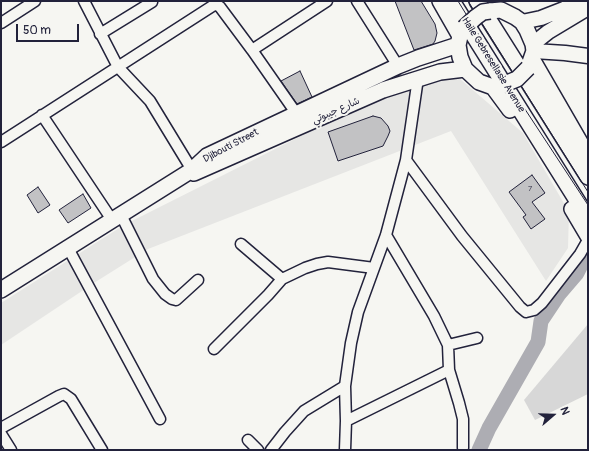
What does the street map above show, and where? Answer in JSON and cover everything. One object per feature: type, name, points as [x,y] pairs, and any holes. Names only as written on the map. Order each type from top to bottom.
[{"type":"main road","points":[[440,1],[461,36],[460,57],[465,69],[479,82],[498,86],[517,79],[532,55]]},
{"type":"main road","name":"Haile Gebresellasie Avenue","points":[[452,1],[588,218]]},
{"type":"main road","points":[[477,1],[588,177]]},
{"type":"main road","points":[[461,36],[476,17],[483,12],[495,8],[515,17],[522,22],[527,30],[532,55],[588,156]]},
{"type":"main road","name":"Djibouti Street","points":[[1,295],[192,170],[207,156],[296,113],[418,58],[461,36]]},
{"type":"main road","name":"شارع جيبوتي","points":[[212,166],[383,90],[440,72],[465,69]]},
{"type":"main road","points":[[498,86],[511,111],[588,236]]},
{"type":"main road","name":"Djibouti Street","points":[[118,218],[197,171],[212,166]]},
{"type":"main road","name":"Djibouti Street","points":[[1,290],[69,250]]},
{"type":"street","points":[[1,23],[22,4],[35,1]]},
{"type":"street","points":[[84,1],[118,66],[150,101],[192,170]]},
{"type":"street","points":[[252,50],[327,1]]},
{"type":"street","points":[[357,1],[398,66]]},
{"type":"street","points":[[522,22],[541,18],[564,9],[578,1]]},
{"type":"street","points":[[100,34],[152,2]]},
{"type":"street","points":[[1,142],[214,5],[220,7],[296,113]]},
{"type":"street","points":[[532,55],[548,32],[588,8]]},
{"type":"street","points":[[532,55],[565,53],[588,56]]},
{"type":"street","points":[[345,450],[345,386],[351,343],[358,312],[386,235],[406,160],[418,78]]},
{"type":"street","points":[[42,115],[118,218],[153,279],[165,294],[176,300],[198,280]]},
{"type":"street","points":[[406,160],[462,236],[520,307],[526,312],[534,310],[542,303],[580,254],[588,240]]},
{"type":"street","points":[[386,235],[434,316],[448,345],[449,370],[463,420],[463,448]]},
{"type":"street","points":[[241,244],[282,279]]},
{"type":"street","points":[[69,250],[160,419]]},
{"type":"street","points":[[214,349],[282,279],[305,268],[328,262],[374,268]]},
{"type":"street","points":[[448,345],[477,338]]},
{"type":"street","points":[[346,421],[449,370]]},
{"type":"street","points":[[271,450],[304,411],[345,386]]},
{"type":"street","points":[[1,428],[64,394],[71,398],[97,448]]},
{"type":"street","points":[[1,434],[11,450]]},
{"type":"street","points":[[248,440],[258,450]]},
{"type":"shaded area","points":[[445,66],[523,133],[569,212],[568,248],[546,281],[451,131],[148,249],[1,345],[1,303],[124,225],[301,136],[373,97]]},
{"type":"shaded area","points":[[588,324],[588,394],[535,420],[524,400]]},
{"type":"building","points":[[395,1],[421,1],[435,24],[437,33],[433,44],[414,50]]},
{"type":"building","points":[[300,71],[312,97],[297,104],[281,81]]},
{"type":"building","points":[[373,116],[381,118],[388,126],[390,131],[383,146],[338,161],[328,132]]},
{"type":"building","points":[[532,175],[545,193],[532,202],[545,219],[531,229],[523,217],[526,215],[509,192]]},
{"type":"building","points":[[38,187],[50,205],[38,213],[27,195]]},
{"type":"building","points":[[83,194],[91,208],[68,223],[59,210]]},
{"type":"waterway","points":[[479,450],[489,428],[538,342],[541,321],[559,294],[577,273],[588,251]]},
{"type":"tram line","points":[[458,1],[515,94],[588,205]]},
{"type":"tram line","points":[[468,1],[588,192]]}]
